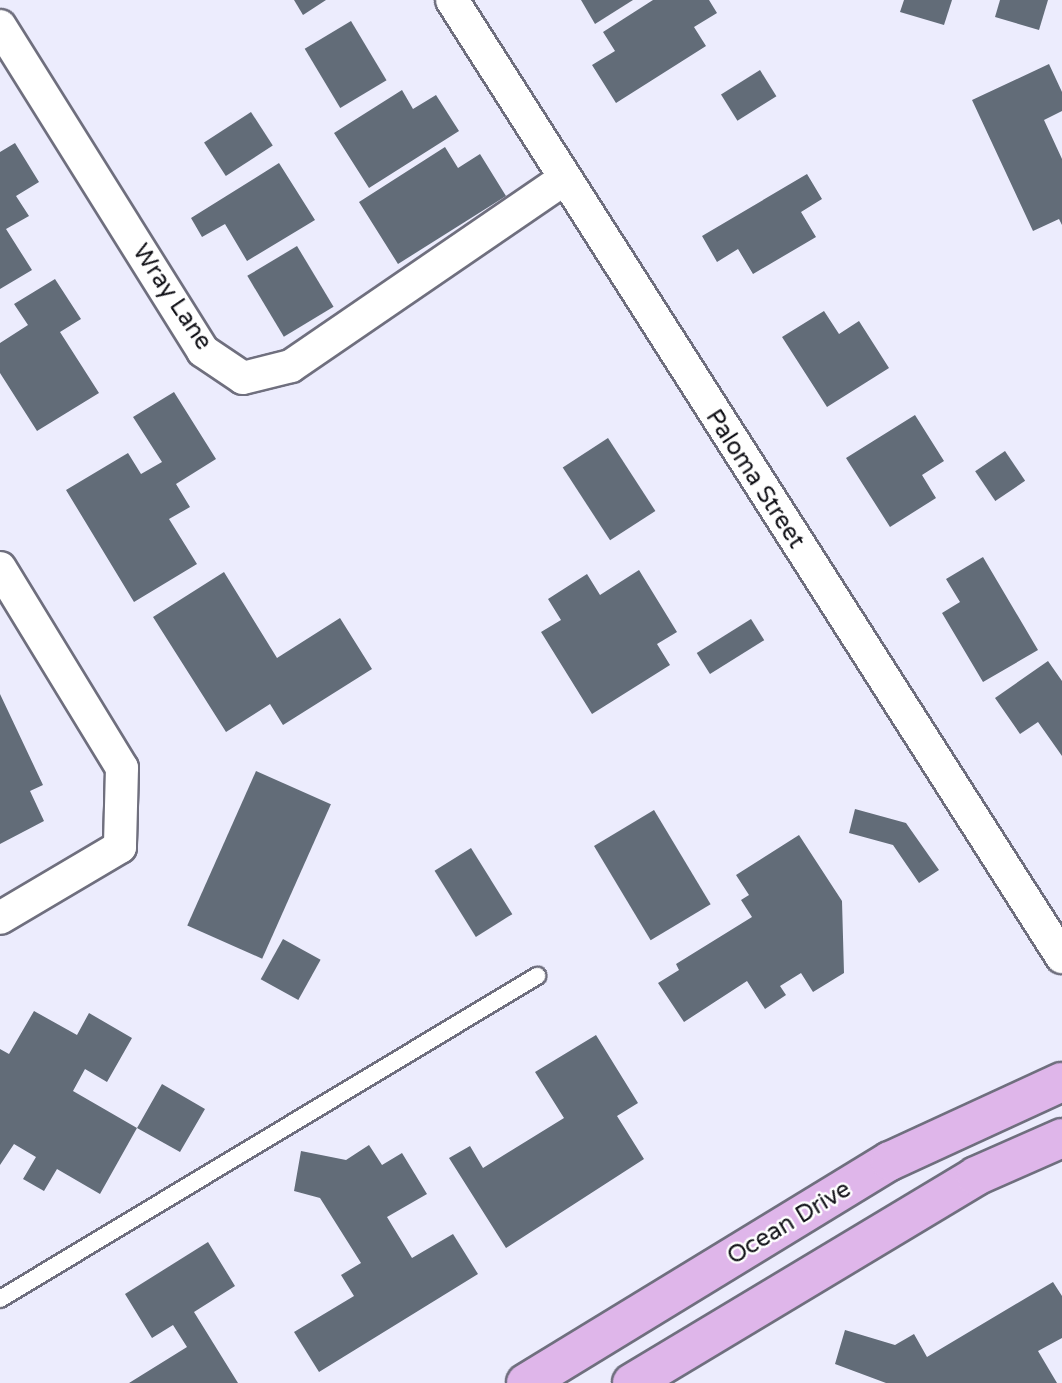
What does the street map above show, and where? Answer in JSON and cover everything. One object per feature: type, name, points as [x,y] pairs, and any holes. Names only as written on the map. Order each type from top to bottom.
[{"type":"main road","name":"Ocean Drive","points":[[526,1383],[890,1161],[1062,1082]]},
{"type":"main road","points":[[632,1383],[976,1176],[1062,1138]]},
{"type":"street","name":"Paloma Street","points":[[452,0],[562,180],[1062,957]]},
{"type":"street","name":"Wray Lane","points":[[0,26],[203,351],[243,378],[291,366],[562,180]]},
{"type":"street","points":[[0,568],[122,768],[120,847],[0,918]]},
{"type":"lane","points":[[0,1299],[537,976]]},
{"type":"building","points":[[294,0],[326,0],[303,15]]},
{"type":"building","points":[[581,0],[633,0],[595,24]]},
{"type":"building","points":[[653,0],[709,0],[717,13],[694,27],[706,46],[616,103],[592,65],[615,51],[603,32]]},
{"type":"building","points":[[904,0],[952,0],[944,25],[900,12]]},
{"type":"building","points":[[1000,0],[1048,0],[1039,30],[995,17]]},
{"type":"building","points":[[351,21],[387,80],[340,108],[305,49]]},
{"type":"building","points":[[1049,64],[1062,92],[1062,111],[1044,120],[1062,159],[1062,225],[1059,219],[1033,231],[972,100]]},
{"type":"building","points":[[760,70],[776,96],[737,121],[721,94]]},
{"type":"building","points":[[402,90],[413,109],[436,95],[459,131],[369,188],[334,133]]},
{"type":"building","points":[[251,112],[273,146],[226,176],[204,142]]},
{"type":"building","points":[[15,143],[39,182],[16,196],[29,216],[6,229],[32,270],[0,289],[0,152]]},
{"type":"building","points":[[445,147],[458,168],[480,154],[506,196],[398,264],[359,202]]},
{"type":"building","points":[[279,163],[315,220],[247,261],[225,224],[202,237],[191,218]]},
{"type":"building","points":[[807,174],[822,199],[801,212],[816,237],[753,274],[738,249],[717,262],[702,236]]},
{"type":"building","points":[[297,246],[334,307],[284,337],[247,276]]},
{"type":"building","points":[[55,279],[81,319],[60,332],[99,393],[37,431],[0,373],[0,343],[28,325],[14,304]]},
{"type":"building","points":[[824,311],[839,334],[859,321],[889,368],[827,407],[782,337]]},
{"type":"building","points":[[174,392],[216,459],[176,484],[190,507],[169,519],[197,564],[134,602],[66,490],[128,453],[141,474],[162,462],[133,417]]},
{"type":"building","points":[[915,415],[944,461],[922,475],[936,498],[890,527],[846,458]]},
{"type":"building","points":[[608,438],[655,511],[610,540],[563,467]]},
{"type":"building","points":[[1005,451],[1025,481],[995,501],[975,471]]},
{"type":"building","points":[[983,557],[1038,650],[983,682],[942,613],[960,602],[946,579]]},
{"type":"building","points":[[639,570],[677,632],[657,644],[670,665],[592,714],[541,632],[561,620],[548,599],[587,574],[600,595]]},
{"type":"building","points":[[224,572],[277,658],[340,618],[372,669],[283,725],[270,704],[226,732],[153,617]]},
{"type":"building","points":[[751,619],[764,640],[710,674],[697,653]]},
{"type":"building","points":[[1048,661],[1062,681],[1062,756],[1038,722],[1020,734],[995,698]]},
{"type":"building","points":[[0,694],[43,785],[30,791],[44,821],[0,844]]},
{"type":"building","points":[[256,771],[331,804],[262,959],[187,925]]},
{"type":"building","points":[[855,809],[906,823],[939,870],[919,883],[893,845],[849,833]]},
{"type":"building","points":[[654,810],[711,904],[651,940],[594,846]]},
{"type":"building","points":[[799,835],[842,901],[844,973],[813,992],[801,973],[780,986],[786,995],[765,1009],[747,981],[684,1022],[658,983],[679,970],[676,964],[752,917],[741,900],[749,895],[736,875]]},
{"type":"building","points":[[471,848],[512,914],[476,937],[435,871]]},
{"type":"building","points":[[283,939],[321,960],[298,1000],[261,979]]},
{"type":"building","points":[[34,1011],[77,1035],[89,1013],[132,1038],[107,1082],[85,1069],[73,1091],[137,1128],[100,1194],[57,1169],[44,1191],[23,1179],[36,1157],[14,1144],[0,1165],[0,1049],[9,1054]]},
{"type":"building","points":[[596,1035],[638,1103],[617,1116],[644,1159],[506,1248],[449,1158],[470,1146],[483,1168],[564,1118],[535,1072]]},
{"type":"building","points":[[162,1084],[205,1109],[180,1152],[137,1128]]},
{"type":"building","points":[[369,1145],[382,1165],[402,1153],[427,1194],[387,1217],[412,1258],[453,1234],[478,1274],[319,1372],[294,1332],[354,1296],[341,1275],[361,1263],[320,1198],[294,1191],[301,1151],[346,1160]]},
{"type":"building","points":[[208,1242],[235,1286],[194,1312],[238,1383],[129,1383],[187,1347],[173,1325],[152,1338],[125,1294]]},
{"type":"building","points":[[1053,1282],[1062,1296],[1062,1338],[1038,1351],[1057,1383],[886,1383],[835,1364],[845,1330],[895,1345],[914,1334],[927,1357]]}]
